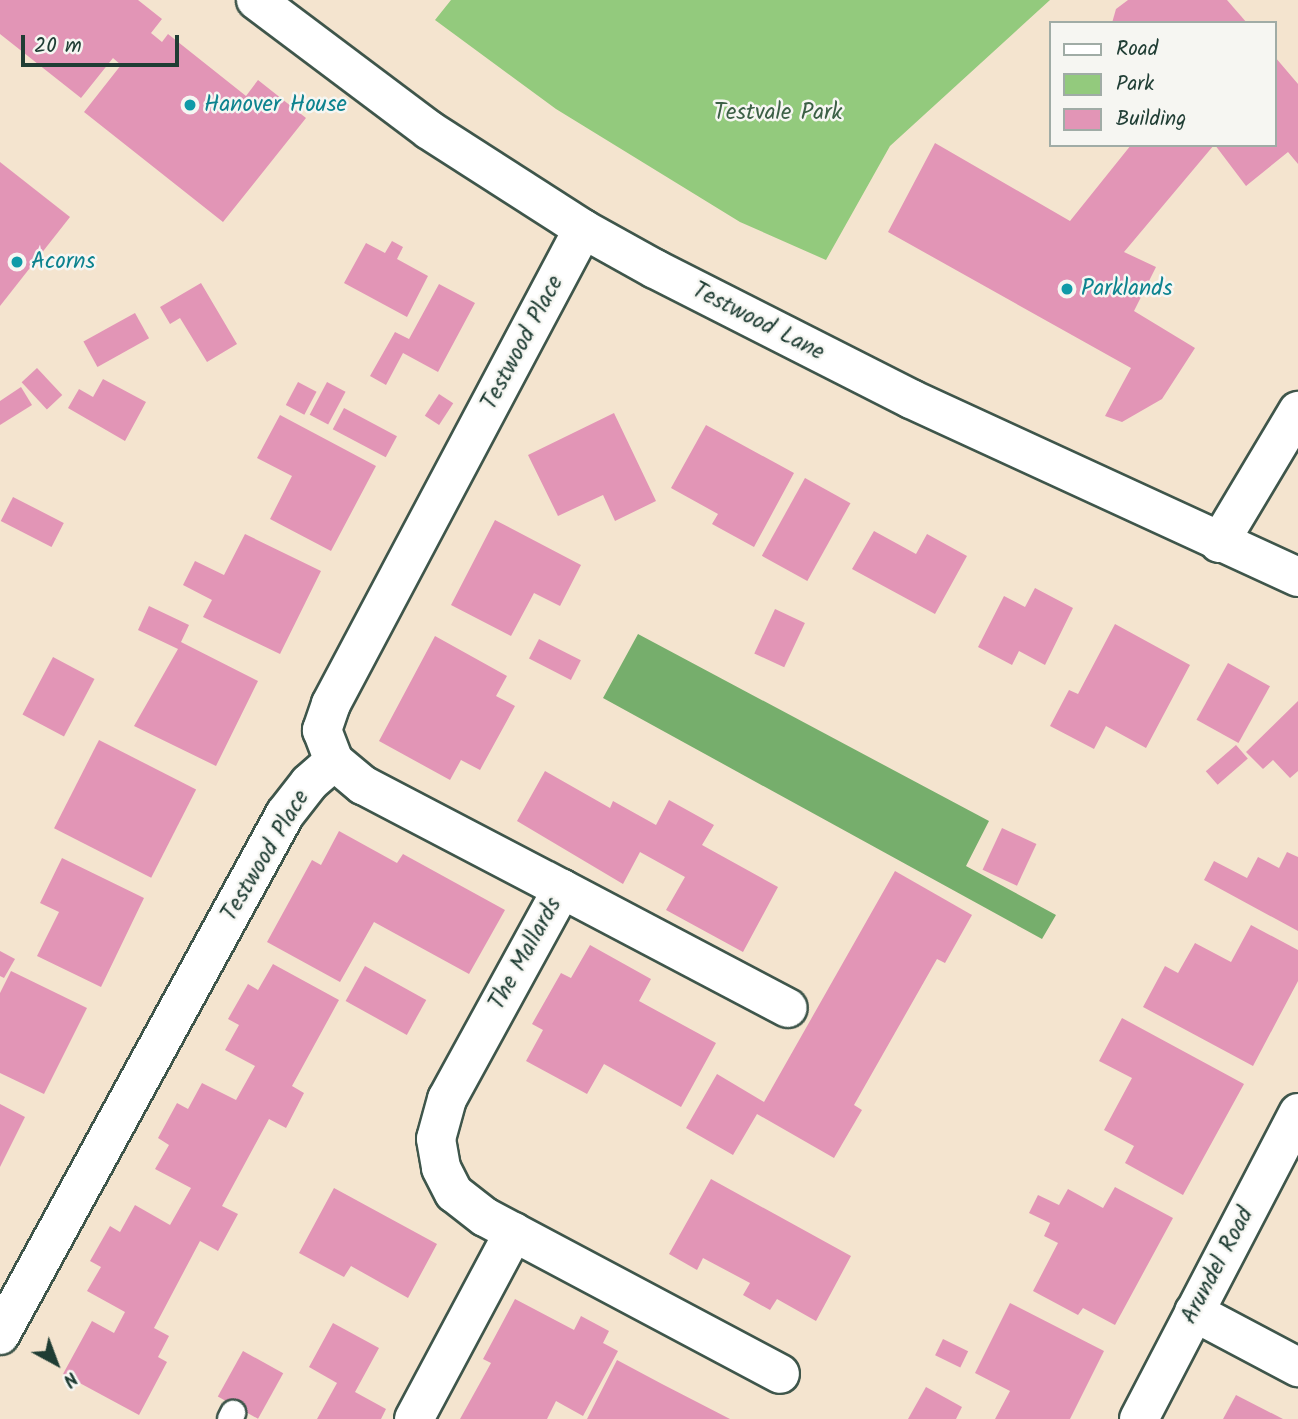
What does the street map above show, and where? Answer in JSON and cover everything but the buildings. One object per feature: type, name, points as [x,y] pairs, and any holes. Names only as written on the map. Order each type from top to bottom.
[{"type":"street","name":"Testwood Lane","points":[[256,0],[429,130],[583,229],[860,375],[1298,577]]},
{"type":"street","name":"Testwood Place","points":[[0,1335],[285,814],[309,783],[334,761],[322,730],[328,710],[583,229]]},
{"type":"street","points":[[1219,542],[1298,411]]},
{"type":"street","name":"The Mallards","points":[[334,761],[363,785],[562,889],[447,1099],[436,1139],[441,1168],[454,1193],[513,1232],[780,1374]]},
{"type":"street","points":[[562,889],[788,1008]]},
{"type":"street","name":"Arundel Road","points":[[1139,1419],[1298,1114]]},
{"type":"street","points":[[414,1419],[513,1232]]},
{"type":"street","points":[[1194,1312],[1298,1367]]},
{"type":"green space","name":"Testvale Park","points":[[451,0],[1050,0],[890,146],[826,260],[740,222],[556,109],[435,20]]},
{"type":"green space","points":[[638,634],[989,821],[966,866],[1056,915],[1042,939],[603,698]]},
{"type":"place","name":"Hanover House","points":[[190,105]]},
{"type":"place","name":"Acorns","points":[[17,262]]},
{"type":"place","name":"Parklands","points":[[1067,289]]}]
